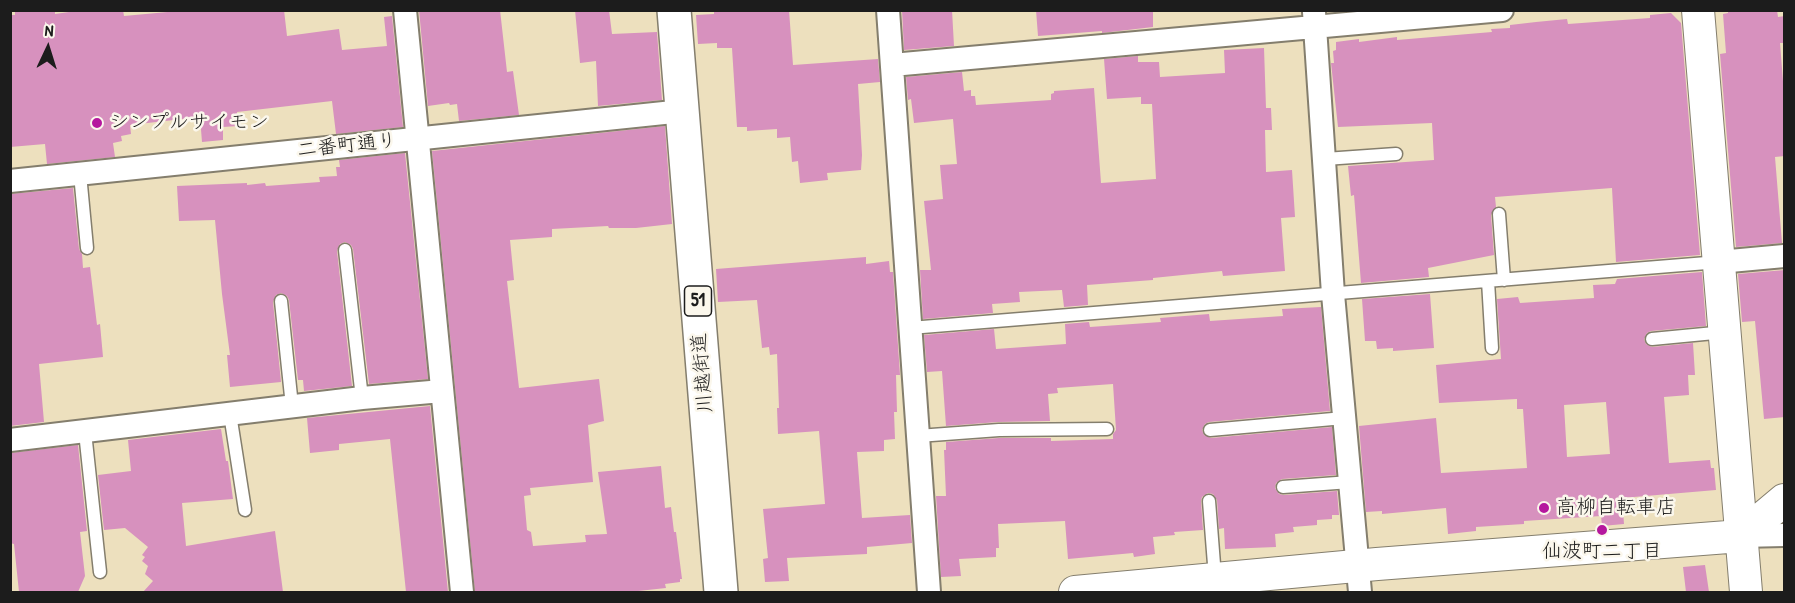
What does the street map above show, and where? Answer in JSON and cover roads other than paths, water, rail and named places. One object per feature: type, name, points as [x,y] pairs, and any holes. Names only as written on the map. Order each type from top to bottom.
[{"type":"main road","name":"川越街道","points":[[675,10],[721,592]]},
{"type":"street","points":[[405,10],[462,592]]},
{"type":"street","points":[[888,10],[929,592]]},
{"type":"street","points":[[892,65],[1315,18],[1502,10]]},
{"type":"street","points":[[1698,10],[1746,592]]},
{"type":"street","points":[[1315,18],[1334,294],[1358,579]]},
{"type":"street","name":"二番町通り","points":[[10,181],[683,111]]},
{"type":"street","points":[[1719,262],[1785,256]]},
{"type":"street","points":[[10,440],[442,390]]},
{"type":"street","points":[[1741,536],[1785,500]]},
{"type":"street","points":[[1075,592],[1136,590],[1215,579],[1358,579],[1741,536],[1785,535]]},
{"type":"lane","points":[[1325,159],[1396,154]]},
{"type":"lane","points":[[80,174],[87,248]]},
{"type":"lane","points":[[1499,214],[1504,280]]},
{"type":"lane","points":[[345,250],[362,398]]},
{"type":"lane","points":[[910,328],[1719,262]]},
{"type":"lane","points":[[1488,281],[1492,348]]},
{"type":"lane","points":[[281,301],[292,406]]},
{"type":"lane","points":[[1652,339],[1725,332]]},
{"type":"lane","points":[[230,414],[245,510]]},
{"type":"lane","points":[[1210,430],[1344,418]]},
{"type":"lane","points":[[918,436],[999,430],[1107,429]]},
{"type":"lane","points":[[85,432],[100,572]]},
{"type":"lane","points":[[1283,487],[1350,482]]},
{"type":"lane","points":[[1209,501],[1215,579]]},
{"type":"place","name":"シンプルサイモン","points":[[97,123]]},
{"type":"place","name":"高柳自転車店","points":[[1544,508]]},
{"type":"place","name":"仙波町二丁目","points":[[1602,530]]}]
